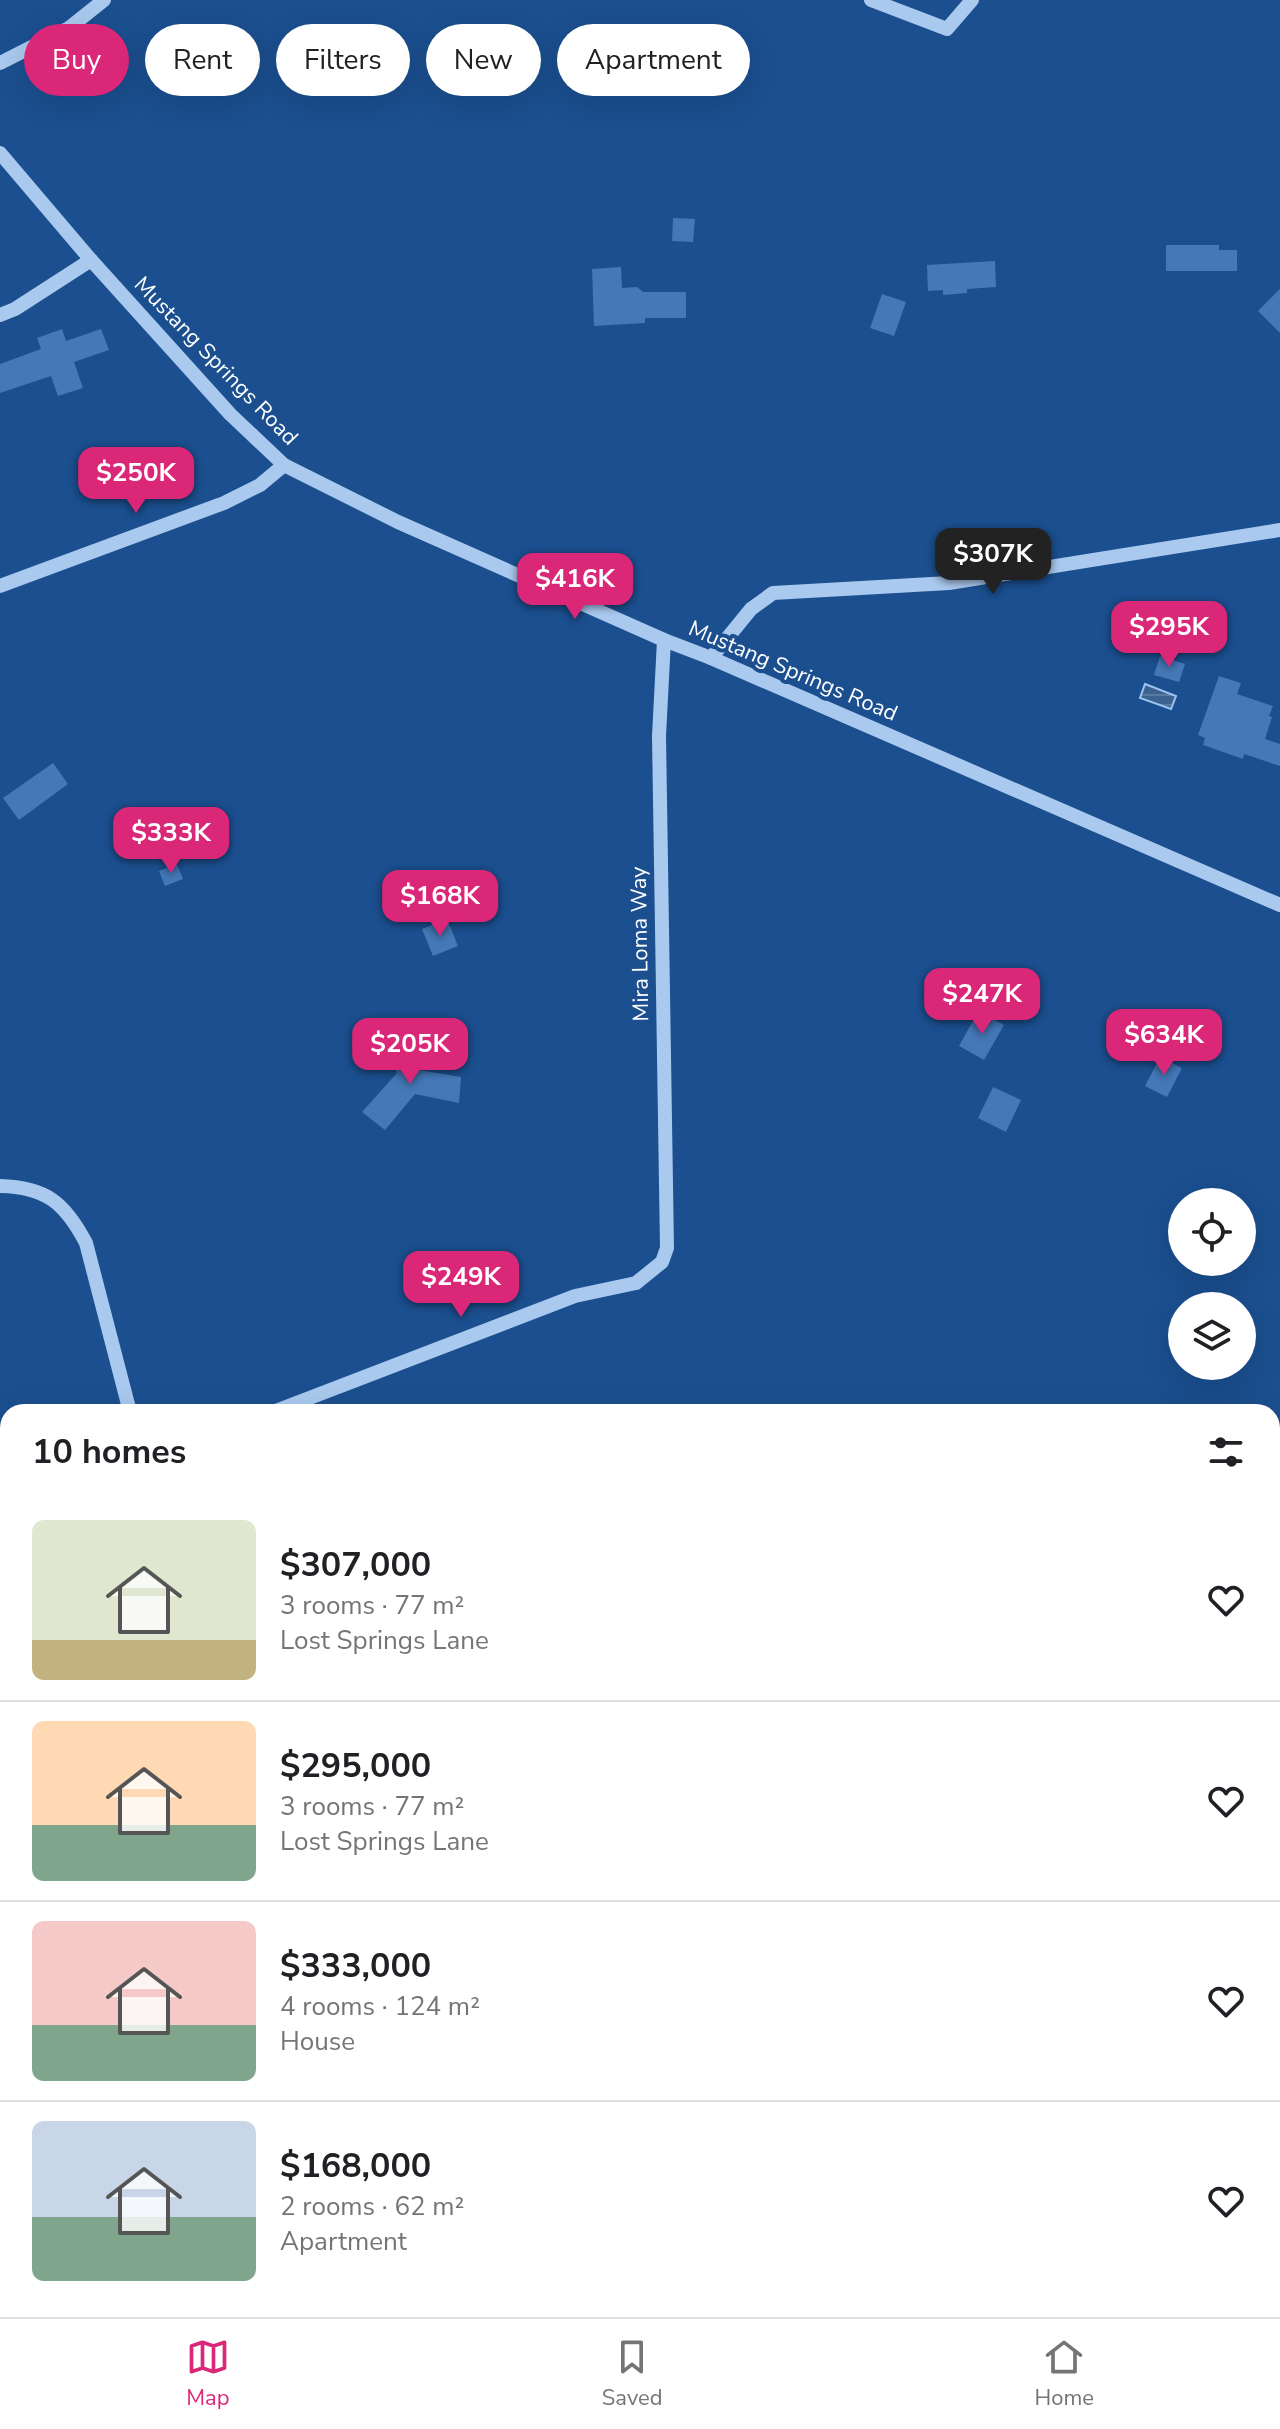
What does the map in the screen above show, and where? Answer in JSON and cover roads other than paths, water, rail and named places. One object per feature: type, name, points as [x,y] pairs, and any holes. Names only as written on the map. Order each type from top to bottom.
[{"type":"street","points":[[0,63],[69,28],[104,0]]},
{"type":"street","points":[[871,0],[947,29],[972,0]]},
{"type":"street","name":"Mustang Springs Road","points":[[0,153],[91,260],[230,414],[284,465],[398,522],[664,640],[1280,905]]},
{"type":"street","points":[[0,315],[15,309],[91,260]]},
{"type":"street","points":[[0,586],[224,503],[260,485],[284,465]]},
{"type":"street","points":[[711,658],[751,609],[773,593],[949,583],[1280,530]]},
{"type":"street","name":"Mira Loma Way","points":[[294,1404],[575,1296],[636,1283],[662,1262],[667,1248],[659,736],[664,640]]},
{"type":"street","points":[[0,1186],[42,1193],[58,1202],[74,1221],[86,1243],[128,1404]]},
{"type":"water","points":[[1145,684],[1176,696],[1171,709],[1140,698]]}]
